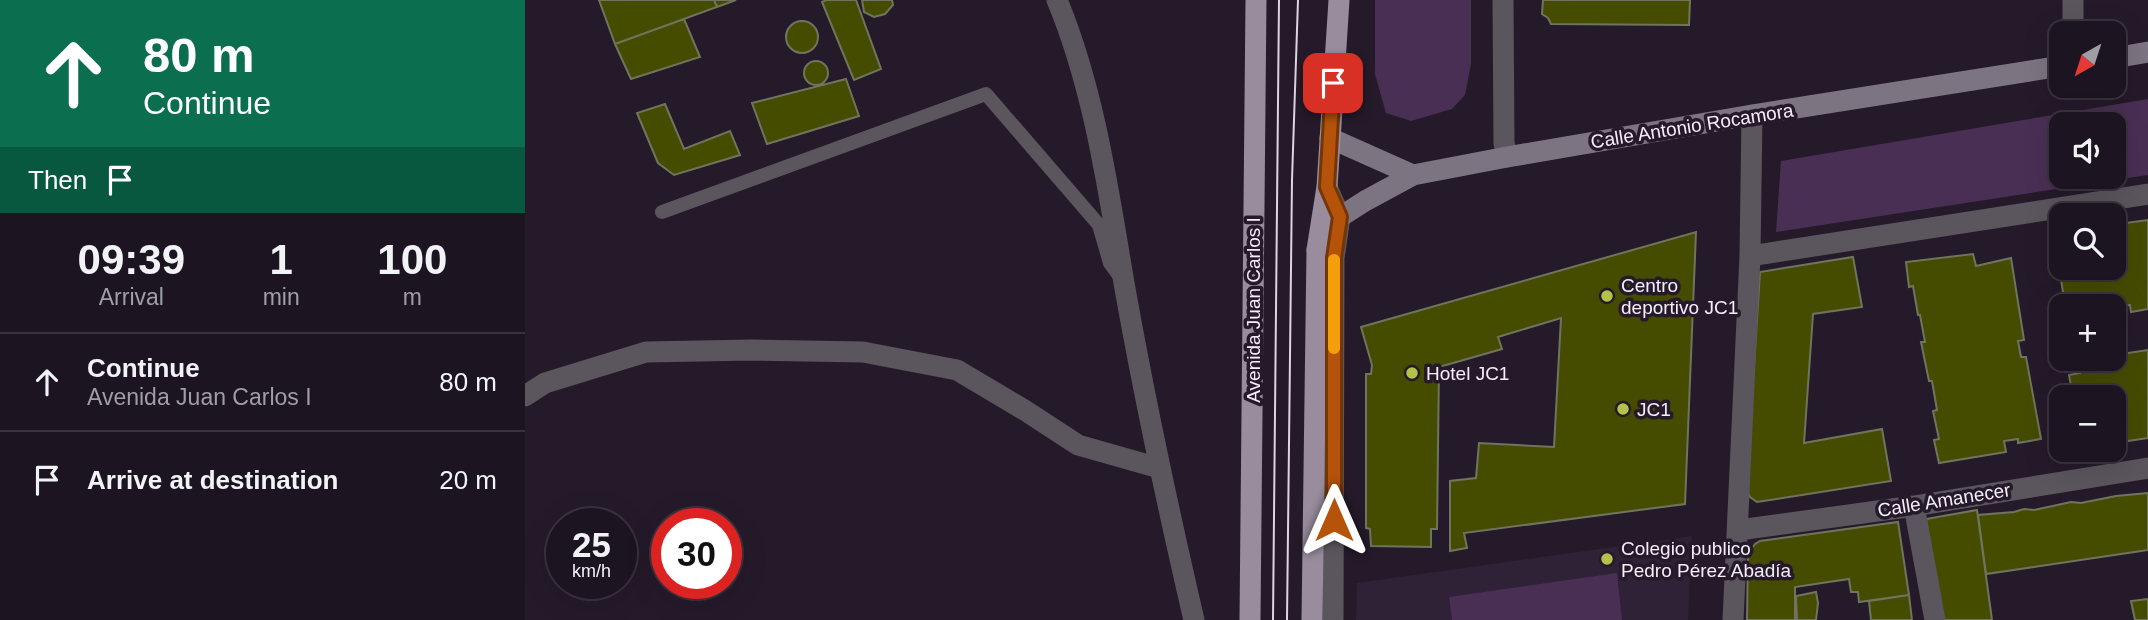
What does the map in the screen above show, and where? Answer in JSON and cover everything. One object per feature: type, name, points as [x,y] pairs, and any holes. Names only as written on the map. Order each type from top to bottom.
[{"type":"main road","name":"Avenida Juan Carlos I","points":[[1250,620],[1256,0]]},
{"type":"main road","points":[[1312,620],[1317,250],[1327,187],[1339,0]]},
{"type":"street","points":[[1057,0],[1081,71],[1111,199],[1159,468],[1194,620]]},
{"type":"street","points":[[1503,0],[1504,143],[1507,157]]},
{"type":"street","points":[[2073,0],[2073,21]]},
{"type":"street","points":[[2126,56],[2148,52]]},
{"type":"street","name":"Calle Antonio Rocamora","points":[[1340,217],[1413,175],[1752,115],[2049,68]]},
{"type":"street","points":[[1733,620],[1750,256],[1752,115]]},
{"type":"street","points":[[1330,138],[1413,175]]},
{"type":"street","points":[[1327,187],[1340,217],[1334,258],[1333,620]]},
{"type":"street","points":[[1750,256],[2148,194]]},
{"type":"street","points":[[1317,250],[1340,217]]},
{"type":"street","points":[[525,396],[545,383],[646,352],[752,349],[863,352],[957,370],[1078,445],[1159,468]]},
{"type":"street","name":"Calle Amanecer","points":[[1739,530],[1914,506],[2148,468]]},
{"type":"street","points":[[1914,506],[1935,620]]},
{"type":"lane","points":[[662,212],[986,94],[1099,225],[1110,263],[1124,282]]},
{"type":"shaded area","points":[[1375,0],[1471,0],[1471,64],[1465,95],[1452,109],[1411,121],[1386,113],[1375,74]]},
{"type":"shaded area","points":[[2148,99],[2148,175],[2126,178],[2126,112],[2071,112]]},
{"type":"shaded area","points":[[2049,116],[2049,189],[2057,189],[1776,232],[1781,161]]},
{"type":"shaded area","name":"Colegio publico Pedro Pérez Abadía","points":[[1692,536],[1688,620],[1356,620],[1357,583]]},
{"type":"shaded area","points":[[1617,573],[1622,620],[1452,620],[1449,597]]},
{"type":"building","points":[[599,0],[714,0],[717,7],[615,44]]},
{"type":"building","points":[[714,0],[736,0],[717,7]]},
{"type":"building","points":[[856,0],[881,69],[854,80],[822,2]]},
{"type":"building","points":[[862,0],[892,0],[893,5],[885,14],[874,17],[864,12]]},
{"type":"building","points":[[1543,0],[1690,0],[1689,25],[1551,24],[1542,14]]},
{"type":"building","points":[[684,19],[700,57],[631,79],[615,44]]},
{"type":"building","points":[[802,21],[813,26],[818,37],[813,48],[802,53],[791,48],[786,37],[791,26]]},
{"type":"building","points":[[816,61],[825,64],[828,73],[825,82],[816,85],[807,82],[804,73],[807,64]]},
{"type":"building","points":[[846,79],[859,116],[767,144],[752,103]]},
{"type":"building","points":[[665,104],[684,149],[730,131],[740,155],[674,175],[658,163],[637,113]]},
{"type":"building","points":[[2148,220],[2148,309],[2131,312],[2130,305],[2126,306],[2126,294],[2063,294],[2061,280],[2126,280],[2126,223]]},
{"type":"building","name":"JC1","points":[[1696,232],[1685,504],[1464,533],[1467,548],[1450,551],[1450,481],[1476,478],[1479,443],[1554,447],[1561,318],[1498,337],[1502,349],[1439,367],[1437,529],[1431,529],[1431,547],[1371,546],[1370,529],[1366,528],[1366,374],[1371,374],[1372,365],[1361,327]]},
{"type":"building","points":[[1973,254],[1976,266],[2011,258],[2024,340],[2018,341],[2021,357],[2026,357],[2041,439],[2018,443],[2018,439],[2004,441],[2006,452],[1939,463],[1934,440],[1939,439],[1933,411],[1937,410],[1921,342],[1925,342],[1920,315],[1913,286],[1909,287],[1906,262]]},
{"type":"building","points":[[1853,257],[1862,307],[1813,314],[1804,443],[1882,429],[1891,481],[1757,502],[1750,497],[1746,489],[1760,272]]},
{"type":"building","points":[[2148,350],[2148,438],[2126,441],[2126,385],[2071,385],[2069,375],[2080,371],[2126,371],[2126,353]]},
{"type":"building","points":[[2148,493],[2148,550],[1986,574],[1978,515],[2034,510],[2071,502],[2081,503]]},
{"type":"building","points":[[1977,510],[1992,620],[1940,620],[1926,519]]},
{"type":"building","points":[[1898,522],[1909,595],[1859,602],[1858,592],[1851,592],[1849,579],[1795,587],[1795,620],[1747,620],[1748,554],[1755,544],[1760,541]]},
{"type":"building","points":[[1816,592],[1816,620],[1797,620],[1796,596]]},
{"type":"building","points":[[1909,595],[1912,620],[1871,620],[1869,601]]},
{"type":"building","points":[[2148,599],[2148,620],[2135,620],[2131,601]]},
{"type":"tram line","points":[[1273,620],[1279,0]]},
{"type":"tram line","points":[[1287,620],[1292,180],[1298,0]]},
{"type":"slow traffic","points":[[1334,260],[1334,348]]},
{"type":"place","name":"Centro deportivo JC1","points":[[1607,296]]},
{"type":"place","name":"Hotel JC1","points":[[1412,373]]},
{"type":"place","name":"JC1","points":[[1623,409]]},
{"type":"place","name":"Colegio publico Pedro Pérez Abadía","points":[[1607,559]]},
{"type":"route","points":[[1333,83],[1327,187],[1340,217],[1334,258],[1334,520]]}]
